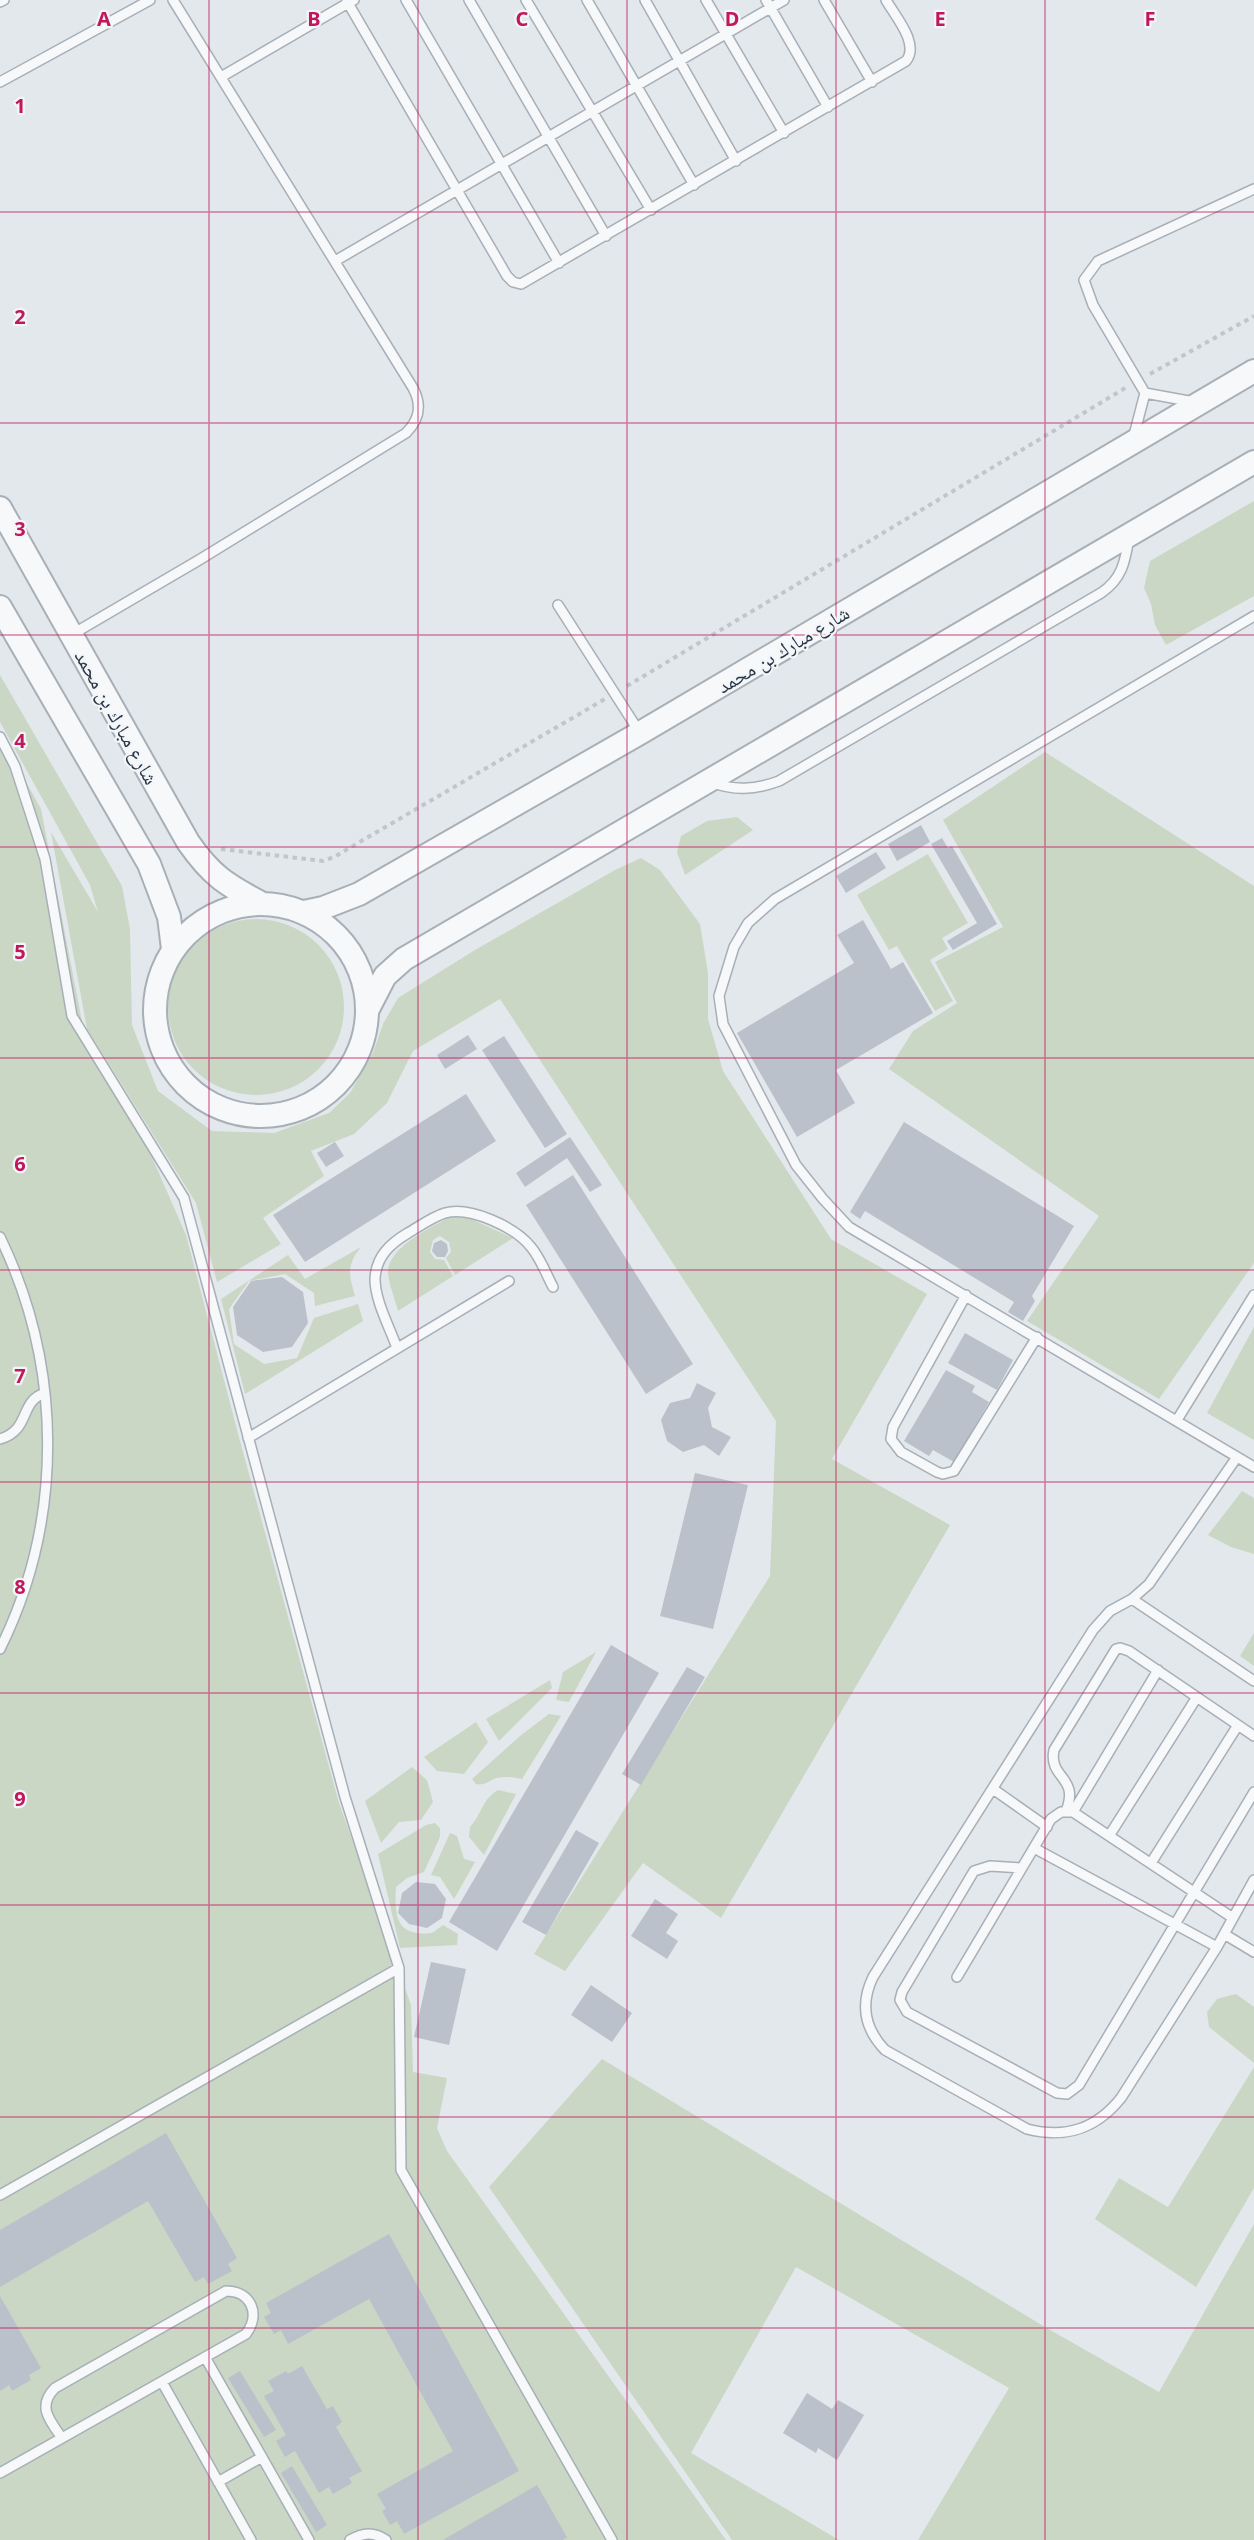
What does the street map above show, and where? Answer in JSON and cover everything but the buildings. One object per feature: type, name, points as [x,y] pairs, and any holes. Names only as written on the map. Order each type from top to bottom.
[{"type":"street","name":"شارع مبارك بن محمد","points":[[304,912],[323,908],[359,894],[640,733],[1254,371]]},
{"type":"street","points":[[368,1010],[363,979],[350,951],[330,928],[304,912],[282,904],[259,902],[226,908],[196,924],[173,949],[157,982],[154,1018],[163,1054],[183,1084],[212,1106],[247,1116],[283,1115],[316,1101],[344,1077],[361,1046],[368,1010],[378,986],[404,958],[1254,462]]},
{"type":"street","name":"شارع مبارك بن محمد","points":[[0,508],[188,842],[206,867],[230,886],[259,902]]},
{"type":"street","points":[[2,613],[149,864],[169,917],[173,949]]},
{"type":"lane","points":[[0,82],[150,0]]},
{"type":"lane","points":[[70,634],[229,542],[406,433],[414,426],[418,417],[417,397],[173,0]]},
{"type":"lane","points":[[406,0],[559,263]]},
{"type":"lane","points":[[469,0],[606,236]]},
{"type":"lane","points":[[526,0],[651,210]]},
{"type":"lane","points":[[587,0],[694,185]]},
{"type":"lane","points":[[645,0],[736,161]]},
{"type":"lane","points":[[706,0],[784,133]]},
{"type":"lane","points":[[335,261],[725,34],[768,4],[784,0]]},
{"type":"lane","points":[[824,0],[872,82]]},
{"type":"lane","points":[[221,77],[350,1],[457,190],[513,282],[525,283],[906,61],[911,52],[910,43],[886,0]]},
{"type":"lane","points":[[768,4],[828,107]]},
{"type":"lane","points":[[1133,442],[1145,393],[1093,305],[1084,280],[1098,261],[1254,189]]},
{"type":"lane","points":[[1145,393],[1199,403]]},
{"type":"lane","points":[[708,781],[736,789],[758,788],[779,781],[1110,587],[1123,569],[1130,535]]},
{"type":"lane","points":[[558,604],[640,733]]},
{"type":"lane","points":[[1254,616],[775,899],[747,923],[734,947],[719,996],[723,1024],[796,1165],[849,1227],[1254,1467]]},
{"type":"lane","points":[[0,737],[15,766],[45,859],[72,1016],[184,1198],[345,1797],[399,1968],[401,2170],[612,2540]]},
{"type":"lane","points":[[398,1348],[376,1290],[377,1268],[387,1248],[395,1241],[445,1213],[467,1212],[478,1215],[520,1236],[537,1255],[553,1287]]},
{"type":"lane","points":[[0,1237],[30,1318],[45,1393],[48,1468],[40,1534],[22,1598],[0,1649]]},
{"type":"lane","points":[[248,1438],[509,1281]]},
{"type":"lane","points":[[966,1295],[893,1427],[891,1439],[901,1452],[937,1472],[949,1474],[954,1471],[1037,1337]]},
{"type":"lane","points":[[1177,1420],[1254,1295]]},
{"type":"lane","points":[[0,1439],[7,1437],[20,1427],[32,1399],[45,1393]]},
{"type":"lane","points":[[1237,1457],[1149,1584],[1101,1620],[993,1789],[868,1987],[865,1998],[867,2021],[871,2032],[885,2050],[1027,2129],[1044,2134],[1062,2134],[1080,2130],[1103,2117],[1121,2098],[1217,1947],[1254,1880]]},
{"type":"lane","points":[[1132,1599],[1254,1681]]},
{"type":"lane","points":[[1070,1811],[1071,1790],[1055,1767],[1054,1750],[1112,1652],[1116,1649],[1125,1648],[1254,1736]]},
{"type":"lane","points":[[957,1977],[1047,1827],[1055,1815],[1070,1811],[1158,1670]]},
{"type":"lane","points":[[1109,1836],[1197,1697]]},
{"type":"lane","points":[[1151,1863],[1238,1725]]},
{"type":"lane","points":[[993,1789],[1047,1827]]},
{"type":"lane","points":[[1022,1869],[990,1866],[974,1871],[902,1992],[900,2001],[907,2012],[1057,2093],[1067,2094],[1077,2090],[1254,1792]]},
{"type":"lane","points":[[1070,1811],[1233,1918]]},
{"type":"lane","points":[[1034,1848],[1217,1947]]},
{"type":"lane","points":[[1224,1934],[1254,1952]]},
{"type":"lane","points":[[0,2195],[399,1968]]},
{"type":"lane","points":[[0,2473],[240,2338],[251,2327],[254,2320],[252,2305],[241,2294],[234,2291],[218,2293],[55,2388],[46,2401],[45,2409],[47,2417],[62,2438]]},
{"type":"lane","points":[[205,2357],[309,2540]]},
{"type":"lane","points":[[162,2382],[251,2540]]},
{"type":"lane","points":[[218,2482],[262,2457]]},
{"type":"lane","points":[[350,2540],[367,2533],[376,2534],[386,2540]]},
{"type":"path","points":[[188,842],[231,852],[323,861],[334,857],[614,694],[1074,417],[1254,316]]},
{"type":"green space","points":[[1254,501],[1254,596],[1166,645],[1155,625],[1151,604],[1144,588],[1150,561]]},
{"type":"green space","points":[[0,675],[122,886],[130,929],[132,1025],[158,1091],[212,1131],[274,1133],[329,1113],[350,1093],[373,1053],[383,1024],[398,998],[475,950],[615,870],[641,858],[660,870],[700,924],[708,973],[708,1019],[723,1071],[831,1239],[927,1294],[832,1459],[950,1525],[721,1918],[643,1863],[565,1971],[534,1954],[770,1576],[776,1421],[500,999],[413,1051],[387,1103],[354,1134],[311,1151],[324,1176],[263,1218],[281,1244],[217,1282],[196,1203],[87,1029],[51,832],[98,912],[90,885],[0,722]]},
{"type":"green space","points":[[0,735],[41,809],[85,1037],[137,1123],[186,1235],[339,1803],[411,2005],[413,2072],[447,2078],[437,2128],[447,2151],[726,2540],[0,2540]]},
{"type":"green space","points":[[1045,752],[1254,886],[1254,1263],[1159,1399],[1027,1321],[1099,1216],[889,1069],[913,1031],[957,1003],[935,962],[1003,927],[943,820]]},
{"type":"green space","points":[[737,817],[753,830],[685,875],[677,852],[681,836],[707,821]]},
{"type":"green space","points":[[928,854],[968,923],[942,938],[948,949],[930,960],[953,1001],[935,1011],[897,946],[889,950],[857,895]]},
{"type":"green space","points":[[256,919],[290,926],[305,934],[318,945],[329,958],[337,973],[344,1007],[337,1041],[329,1056],[318,1069],[305,1080],[290,1088],[256,1095],[222,1088],[207,1080],[194,1069],[183,1056],[175,1041],[168,1007],[175,973],[183,958],[194,945],[207,934],[222,926]]},
{"type":"green space","points":[[450,1217],[469,1218],[513,1238],[455,1275],[446,1258],[451,1252],[449,1242],[440,1236],[433,1240],[430,1252],[435,1259],[444,1260],[453,1276],[398,1311],[388,1273],[390,1264],[402,1247],[412,1239]]},
{"type":"green space","points":[[361,1247],[350,1270],[355,1296],[315,1306],[314,1293],[285,1274],[249,1281],[229,1309],[234,1344],[264,1364],[297,1358],[314,1318],[358,1304],[363,1321],[245,1394],[221,1299],[288,1255],[305,1279]]},
{"type":"green space","points":[[1254,1327],[1254,1440],[1207,1413]]},
{"type":"green space","points":[[1242,1491],[1254,1498],[1254,1554],[1231,1547],[1208,1535]]},
{"type":"green space","points":[[1254,1633],[1254,1666],[1240,1656]]},
{"type":"green space","points":[[596,1652],[569,1702],[556,1700],[563,1672]]},
{"type":"green space","points":[[550,1680],[552,1688],[499,1741],[486,1719]]},
{"type":"green space","points":[[549,1714],[561,1716],[522,1779],[503,1777],[484,1784],[476,1784],[472,1779],[520,1736]]},
{"type":"green space","points":[[476,1722],[488,1742],[464,1774],[437,1771],[424,1757]]},
{"type":"green space","points":[[412,1767],[427,1780],[433,1802],[421,1820],[399,1822],[381,1843],[365,1801]]},
{"type":"green space","points":[[498,1790],[516,1794],[484,1855],[469,1837],[470,1827],[485,1802]]},
{"type":"green space","points":[[435,1823],[440,1828],[440,1837],[424,1872],[407,1878],[396,1887],[397,1916],[400,1923],[411,1932],[432,1933],[443,1925],[458,1934],[457,1945],[400,1948],[378,1854],[426,1825]]},
{"type":"green space","points":[[450,1833],[457,1836],[464,1859],[475,1862],[454,1899],[440,1877],[431,1875]]},
{"type":"green space","points":[[1236,1994],[1254,2007],[1254,2063],[1209,2027],[1207,2012],[1217,1999]]},
{"type":"green space","points":[[602,2059],[1045,2327],[1159,2392],[1254,2224],[1254,2540],[918,2540],[1009,2388],[796,2267],[691,2453],[839,2540],[732,2540],[489,2187]]},
{"type":"green space","points":[[1254,2067],[1254,2188],[1196,2287],[1095,2219],[1119,2178],[1168,2207]]}]
